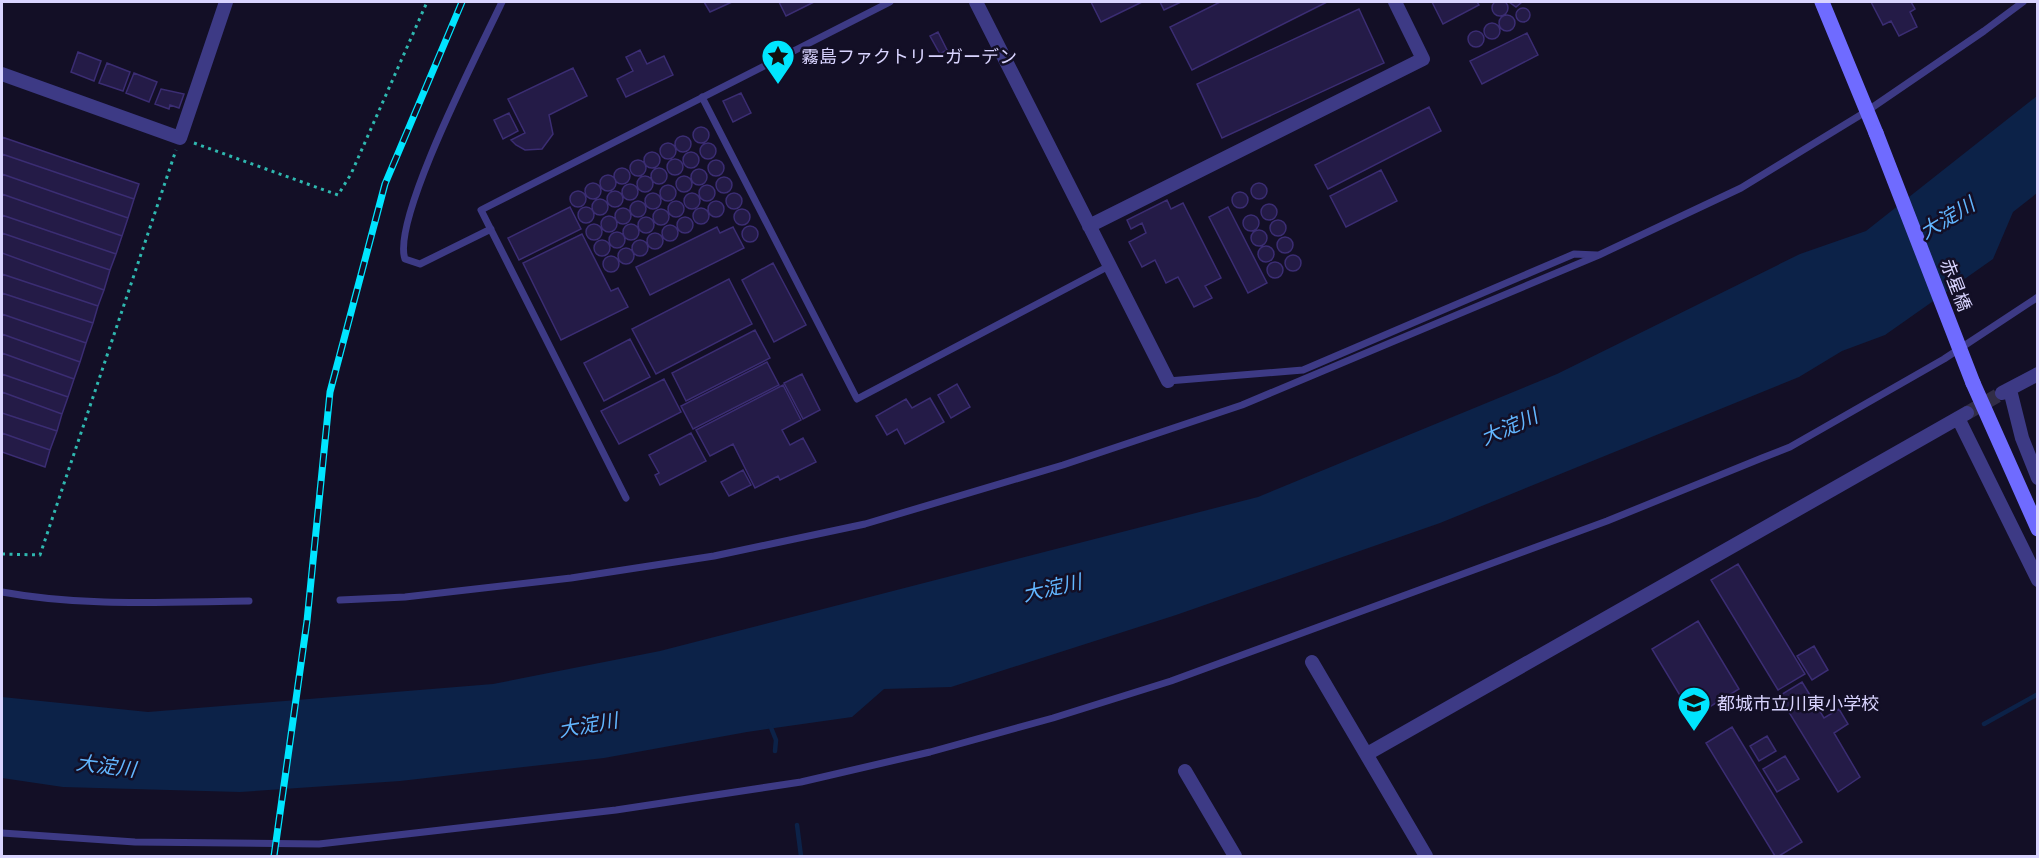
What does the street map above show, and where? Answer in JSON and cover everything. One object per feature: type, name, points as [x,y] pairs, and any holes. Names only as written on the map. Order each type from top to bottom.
[{"type":"street","points":[[2,74],[180,138],[226,2]]},
{"type":"street","points":[[976,2],[1168,381]]},
{"type":"street","points":[[1089,226],[1423,59],[1395,2]]},
{"type":"street","name":"赤星橋","points":[[1822,2],[1973,383],[2037,529]]},
{"type":"street","points":[[2037,374],[2006,392],[2037,478]]},
{"type":"street","points":[[1367,754],[1962,416],[2037,580]]},
{"type":"street","points":[[1312,662],[1426,856]]},
{"type":"street","points":[[1185,771],[1235,856]]},
{"type":"lane","points":[[491,230],[420,264],[405,259],[402,248],[403,235],[423,174],[502,2]]},
{"type":"lane","points":[[627,498],[481,210],[890,2]]},
{"type":"lane","points":[[340,600],[405,597],[571,578],[714,556],[865,524],[1063,465],[1242,405],[1599,255],[1741,188],[1867,111],[2023,2]]},
{"type":"lane","points":[[702,97],[857,399],[1110,266]]},
{"type":"lane","points":[[1168,381],[1303,370],[1574,254],[1599,255]]},
{"type":"lane","points":[[2,833],[135,842],[319,844],[525,822],[801,782],[930,752],[1053,718],[1171,681],[1386,604],[1607,521],[1752,463],[1790,447],[1944,359],[2037,297]]},
{"type":"lane","points":[[2,592],[34,598],[109,603],[249,601]]},
{"type":"path","points":[[2,554],[40,555],[180,138],[338,195],[351,174],[427,2]]},
{"type":"water","name":"大淀川","points":[[2037,96],[2037,193],[2013,212],[1993,259],[1885,335],[1842,351],[1799,377],[1440,523],[1176,615],[951,687],[884,689],[852,717],[747,732],[604,758],[400,781],[240,792],[63,787],[2,778],[2,697],[148,712],[493,684],[660,651],[1258,497],[1557,374],[1800,254],[1866,231]]},
{"type":"building","points":[[1500,0],[1508,8],[1500,16],[1492,8]]},
{"type":"building","points":[[704,2],[732,2],[710,12]]},
{"type":"building","points":[[779,2],[814,2],[786,16]]},
{"type":"building","points":[[1091,2],[1142,2],[1101,22]]},
{"type":"building","points":[[1160,2],[1181,2],[1164,10]]},
{"type":"building","points":[[1220,2],[1327,2],[1192,70],[1170,27]]},
{"type":"building","points":[[1432,2],[1477,2],[1479,5],[1443,24]]},
{"type":"building","points":[[1509,2],[1522,2],[1516,7]]},
{"type":"building","points":[[1871,2],[1911,2],[1915,9],[1910,12],[1917,27],[1899,36],[1891,21],[1883,25]]},
{"type":"building","points":[[1523,8],[1528,10],[1530,15],[1528,20],[1523,22],[1518,20],[1516,15],[1518,10]]},
{"type":"building","points":[[1359,9],[1384,63],[1222,138],[1197,84]]},
{"type":"building","points":[[1507,15],[1515,23],[1507,31],[1499,23]]},
{"type":"building","points":[[1492,23],[1500,31],[1492,39],[1484,31]]},
{"type":"building","points":[[1476,31],[1484,39],[1476,47],[1468,39]]},
{"type":"building","points":[[938,32],[947,50],[940,54],[930,36]]},
{"type":"building","points":[[1527,33],[1538,55],[1482,84],[1470,61]]},
{"type":"building","points":[[640,50],[647,64],[664,56],[673,75],[626,97],[617,79],[633,71],[626,57]]},
{"type":"building","points":[[78,52],[101,61],[94,81],[71,72]]},
{"type":"building","points":[[107,63],[130,72],[123,91],[99,83]]},
{"type":"building","points":[[573,68],[587,96],[549,115],[553,134],[542,149],[525,150],[516,145],[511,140],[525,133],[508,99]]},
{"type":"building","points":[[134,73],[157,82],[149,102],[126,93]]},
{"type":"building","points":[[161,89],[184,94],[179,108],[170,105],[169,109],[155,104]]},
{"type":"building","points":[[741,93],[751,113],[733,122],[723,101]]},
{"type":"building","points":[[1429,107],[1441,131],[1328,189],[1315,165]]},
{"type":"building","points":[[509,113],[518,131],[503,139],[494,120]]},
{"type":"building","points":[[701,127],[709,135],[701,143],[693,135]]},
{"type":"building","points":[[683,136],[691,144],[683,152],[675,144]]},
{"type":"building","points":[[2,137],[139,184],[134,199],[2,154]]},
{"type":"building","points":[[668,143],[676,151],[668,159],[660,151]]},
{"type":"building","points":[[708,143],[716,151],[708,159],[700,151]]},
{"type":"building","points":[[652,152],[660,160],[652,168],[644,160]]},
{"type":"building","points":[[691,152],[699,160],[691,168],[683,160]]},
{"type":"building","points":[[2,154],[134,199],[128,218],[2,174]]},
{"type":"building","points":[[675,159],[683,167],[675,175],[667,167]]},
{"type":"building","points":[[638,160],[646,168],[638,176],[630,168]]},
{"type":"building","points":[[716,160],[724,168],[716,176],[708,168]]},
{"type":"building","points":[[622,168],[630,176],[622,184],[614,176]]},
{"type":"building","points":[[659,168],[667,176],[659,184],[651,176]]},
{"type":"building","points":[[699,169],[707,177],[699,185],[691,177]]},
{"type":"building","points":[[1381,170],[1397,201],[1346,227],[1330,196]]},
{"type":"building","points":[[2,174],[128,218],[122,236],[2,194]]},
{"type":"building","points":[[608,175],[616,183],[608,191],[600,183]]},
{"type":"building","points":[[645,176],[653,184],[645,192],[637,184]]},
{"type":"building","points":[[684,176],[692,184],[684,192],[676,184]]},
{"type":"building","points":[[724,177],[732,185],[724,193],[716,185]]},
{"type":"building","points":[[593,183],[601,191],[593,199],[585,191]]},
{"type":"building","points":[[1259,183],[1267,191],[1259,199],[1251,191]]},
{"type":"building","points":[[630,184],[638,192],[630,200],[622,192]]},
{"type":"building","points":[[668,185],[676,193],[668,201],[660,193]]},
{"type":"building","points":[[707,185],[715,193],[707,201],[699,193]]},
{"type":"building","points":[[578,191],[586,199],[578,207],[570,199]]},
{"type":"building","points":[[615,191],[623,199],[615,207],[607,199]]},
{"type":"building","points":[[1240,192],[1248,200],[1240,208],[1232,200]]},
{"type":"building","points":[[653,193],[661,201],[653,209],[645,201]]},
{"type":"building","points":[[692,193],[700,201],[692,209],[684,201]]},
{"type":"building","points":[[734,193],[742,201],[734,209],[726,201]]},
{"type":"building","points":[[2,194],[122,236],[116,254],[2,215]]},
{"type":"building","points":[[600,199],[608,207],[600,215],[592,207]]},
{"type":"building","points":[[1167,200],[1171,209],[1183,203],[1221,278],[1205,286],[1212,298],[1194,307],[1178,277],[1166,283],[1155,260],[1142,267],[1129,242],[1146,233],[1142,223],[1131,229],[1127,220]]},
{"type":"building","points":[[638,201],[646,209],[638,217],[630,209]]},
{"type":"building","points":[[676,201],[684,209],[676,217],[668,209]]},
{"type":"building","points":[[716,201],[724,209],[716,217],[708,209]]},
{"type":"building","points":[[1269,204],[1277,212],[1269,220],[1261,212]]},
{"type":"building","points":[[570,207],[581,229],[519,260],[508,238]]},
{"type":"building","points":[[586,207],[594,215],[586,223],[578,215]]},
{"type":"building","points":[[1228,207],[1267,283],[1248,293],[1209,217]]},
{"type":"building","points":[[623,208],[631,216],[623,224],[615,216]]},
{"type":"building","points":[[701,208],[709,216],[701,224],[693,216]]},
{"type":"building","points":[[661,209],[669,217],[661,225],[653,217]]},
{"type":"building","points":[[742,209],[750,217],[742,225],[734,217]]},
{"type":"building","points":[[2,215],[116,254],[110,270],[2,233]]},
{"type":"building","points":[[1251,215],[1259,223],[1251,231],[1243,223]]},
{"type":"building","points":[[609,216],[617,224],[609,232],[601,224]]},
{"type":"building","points":[[646,217],[654,225],[646,233],[638,225]]},
{"type":"building","points":[[685,217],[693,225],[685,233],[677,225]]},
{"type":"building","points":[[1278,220],[1286,228],[1278,236],[1270,228]]},
{"type":"building","points":[[594,224],[602,232],[594,240],[586,232]]},
{"type":"building","points":[[631,224],[639,232],[631,240],[623,232]]},
{"type":"building","points":[[670,225],[678,233],[670,241],[662,233]]},
{"type":"building","points":[[750,226],[758,234],[750,242],[742,234]]},
{"type":"building","points":[[717,227],[720,233],[733,227],[744,248],[650,295],[636,267]]},
{"type":"building","points":[[1259,230],[1267,238],[1259,246],[1251,238]]},
{"type":"building","points":[[617,232],[625,240],[617,248],[609,240]]},
{"type":"building","points":[[2,233],[110,270],[104,290],[2,253]]},
{"type":"building","points":[[655,233],[663,241],[655,249],[647,241]]},
{"type":"building","points":[[582,234],[611,291],[618,288],[628,307],[561,340],[523,263]]},
{"type":"building","points":[[1285,237],[1293,245],[1285,253],[1277,245]]},
{"type":"building","points":[[602,240],[610,248],[602,256],[594,248]]},
{"type":"building","points":[[640,240],[648,248],[640,256],[632,248]]},
{"type":"building","points":[[1266,246],[1274,254],[1266,262],[1258,254]]},
{"type":"building","points":[[626,248],[634,256],[626,264],[618,256]]},
{"type":"building","points":[[2,253],[104,290],[98,306],[2,274]]},
{"type":"building","points":[[1293,255],[1301,263],[1293,271],[1285,263]]},
{"type":"building","points":[[611,256],[619,264],[611,272],[603,264]]},
{"type":"building","points":[[1275,262],[1283,270],[1275,278],[1267,270]]},
{"type":"building","points":[[773,263],[806,325],[774,342],[742,280]]},
{"type":"building","points":[[2,274],[98,306],[93,323],[2,293]]},
{"type":"building","points":[[729,279],[752,324],[656,374],[632,329]]},
{"type":"building","points":[[2,293],[93,323],[86,343],[2,314]]},
{"type":"building","points":[[2,314],[86,343],[80,362],[2,334]]},
{"type":"building","points":[[755,330],[770,358],[686,401],[672,373]]},
{"type":"building","points":[[2,334],[80,362],[74,379],[2,353]]},
{"type":"building","points":[[630,339],[650,377],[604,401],[584,363]]},
{"type":"building","points":[[2,353],[74,379],[68,397],[2,374]]},
{"type":"building","points":[[767,362],[779,385],[693,429],[681,406]]},
{"type":"building","points":[[2,374],[68,397],[62,414],[2,392]]},
{"type":"building","points":[[802,374],[820,410],[803,419],[784,383]]},
{"type":"building","points":[[664,379],[681,412],[619,444],[601,411]]},
{"type":"building","points":[[957,384],[970,407],[951,418],[938,395]]},
{"type":"building","points":[[783,385],[801,420],[782,430],[790,445],[803,438],[816,462],[780,480],[778,476],[755,488],[733,444],[710,456],[696,430]]},
{"type":"building","points":[[2,392],[62,414],[57,431],[2,413]]},
{"type":"building","points":[[930,398],[944,422],[905,444],[897,429],[887,435],[876,416],[906,399],[912,408]]},
{"type":"building","points":[[2,413],[57,431],[50,450],[2,433]]},
{"type":"building","points":[[2,433],[50,450],[45,467],[2,452]]},
{"type":"building","points":[[691,433],[706,461],[660,485],[655,475],[659,473],[649,455]]},
{"type":"building","points":[[743,470],[751,485],[729,496],[721,482]]},
{"type":"building","points":[[1738,564],[1805,674],[1778,690],[1711,580]]},
{"type":"building","points":[[1698,621],[1739,689],[1693,717],[1652,649]]},
{"type":"building","points":[[1814,646],[1828,670],[1812,680],[1797,656]]},
{"type":"building","points":[[1802,682],[1824,718],[1839,709],[1848,724],[1834,733],[1860,777],[1838,792],[1779,696]]},
{"type":"building","points":[[1732,727],[1802,842],[1779,856],[1775,856],[1706,743]]},
{"type":"building","points":[[1767,736],[1776,751],[1759,761],[1750,746]]},
{"type":"building","points":[[1785,756],[1799,779],[1777,792],[1763,769]]},
{"type":"waterway","points":[[1984,724],[2038,694]]},
{"type":"waterway","points":[[770,725],[776,740],[775,751]]},
{"type":"waterway","points":[[797,825],[801,856]]},
{"type":"tunnel","points":[[1967,413],[2002,393]]},
{"type":"railway","points":[[274,856],[307,621],[330,392],[385,184],[462,2]]},
{"type":"place","name":"霧島ファクトリーガーデン","points":[[778,85]]},
{"type":"place","name":"都城市立川東小学校","points":[[1694,732]]}]
